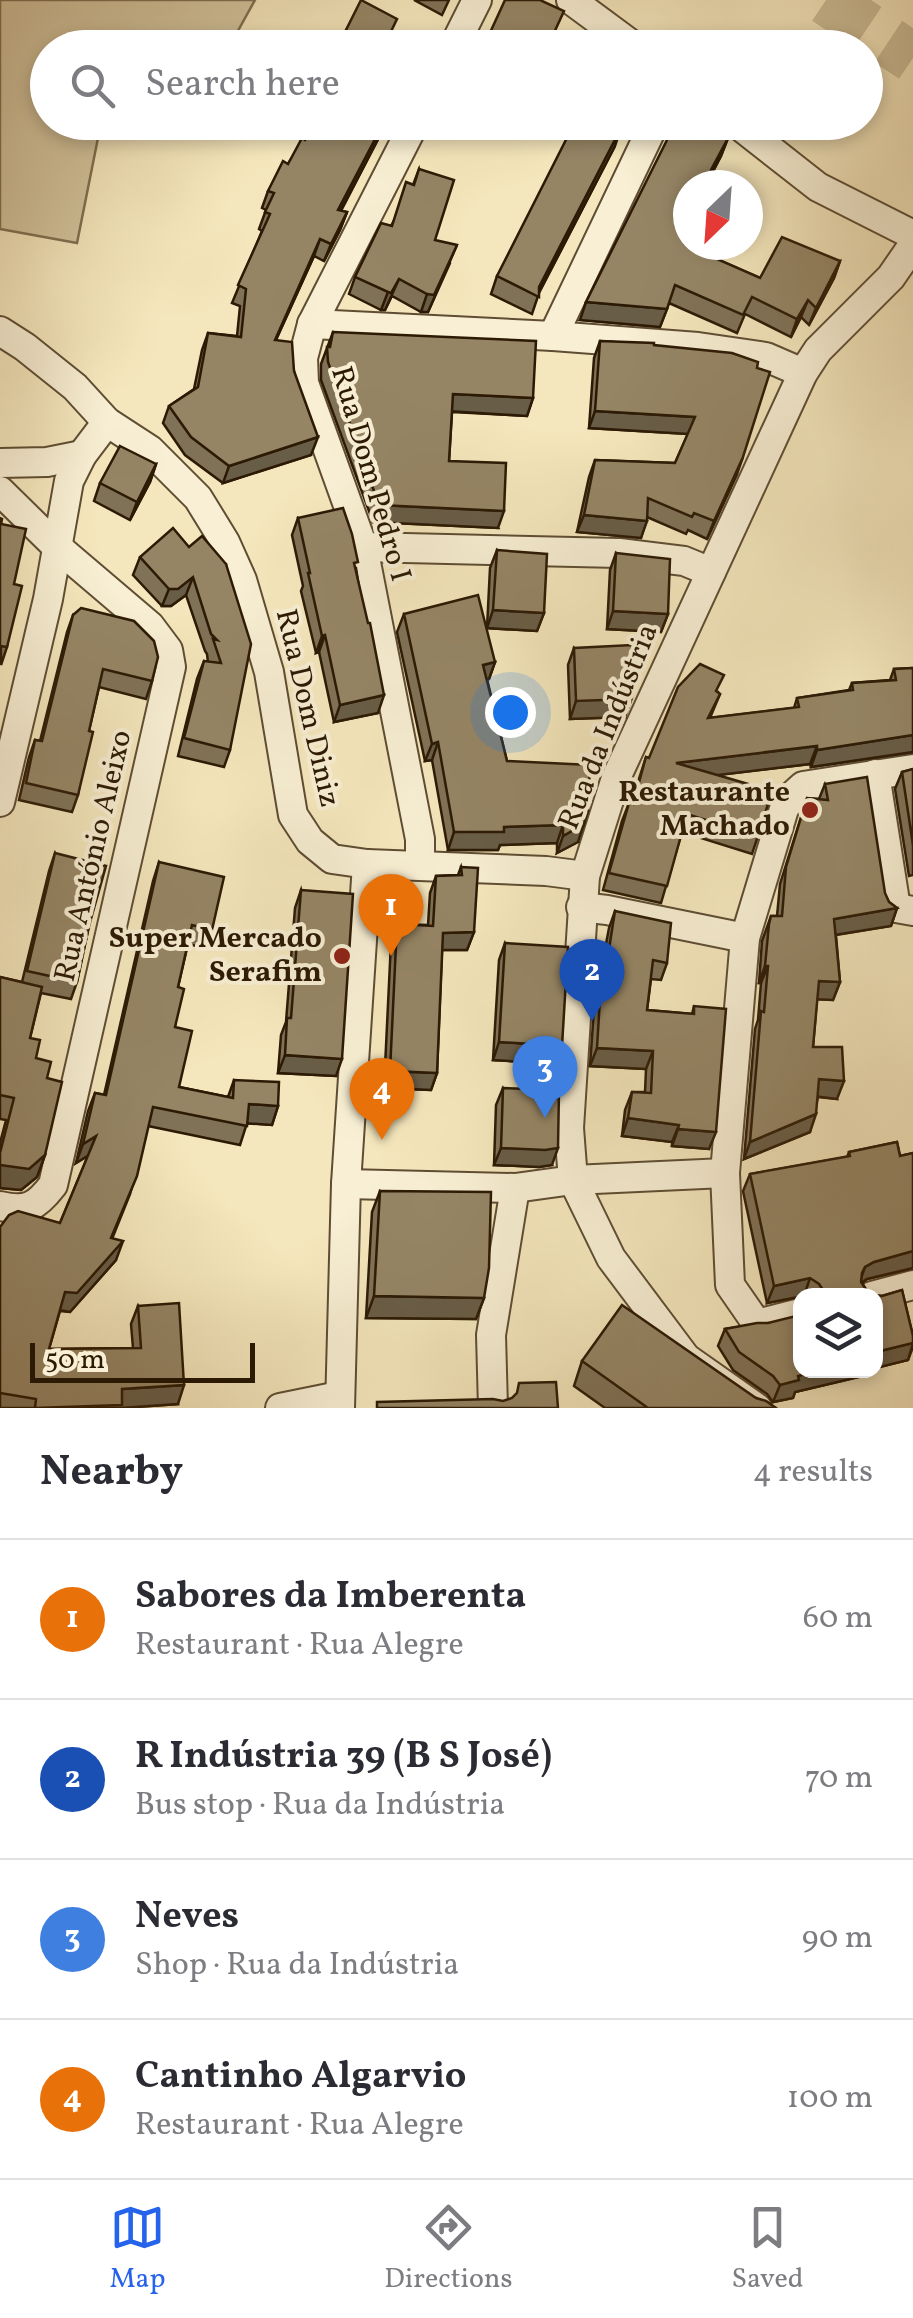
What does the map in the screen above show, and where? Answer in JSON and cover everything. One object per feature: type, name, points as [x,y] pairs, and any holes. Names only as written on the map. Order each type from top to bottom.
[{"type":"street","points":[[462,30],[477,0]]},
{"type":"street","points":[[571,0],[612,30]]},
{"type":"street","name":"Rua Dom Pedro I","points":[[406,140],[312,324],[304,358],[304,382],[363,548],[420,839],[420,865]]},
{"type":"street","points":[[553,336],[646,140]]},
{"type":"street","points":[[758,140],[818,188],[913,235]]},
{"type":"street","name":"Rua da Indústria","points":[[757,1408],[686,1358],[612,1258],[573,1180],[569,1128],[585,876],[616,778],[803,372],[818,350],[892,277],[913,244]]},
{"type":"street","points":[[312,324],[698,347],[766,357],[803,372]]},
{"type":"street","name":"Rua Dom Diniz","points":[[0,330],[74,387],[107,422],[150,450],[198,498],[225,542],[242,580],[270,672],[293,815],[310,840],[332,859],[367,864],[585,876]]},
{"type":"street","points":[[0,802],[48,599],[69,481],[82,455],[107,422]]},
{"type":"street","points":[[0,463],[48,462],[82,455]]},
{"type":"street","name":"Rua António Aleixo","points":[[0,492],[150,626],[168,650],[171,667],[52,1185],[40,1200],[10,1208]]},
{"type":"street","points":[[363,548],[620,553],[684,561],[711,572]]},
{"type":"street","points":[[793,1315],[758,1324],[730,1285],[725,1173],[744,938],[784,809],[792,796],[803,786],[913,769]]},
{"type":"street","points":[[875,774],[896,908],[913,911]]},
{"type":"street","points":[[280,1408],[340,1402],[346,1184],[367,864]]},
{"type":"street","points":[[582,907],[744,938]]},
{"type":"street","points":[[346,1184],[515,1188],[573,1180],[725,1173]]},
{"type":"street","points":[[493,1408],[491,1336],[515,1188]]},
{"type":"street","points":[[883,1293],[913,1285]]},
{"type":"shaded area","points":[[0,0],[255,0],[238,30],[30,30],[30,140],[98,140],[77,243],[0,229]]},
{"type":"building","points":[[361,0],[397,19],[392,30],[346,30]]},
{"type":"building","points":[[505,0],[540,0],[564,11],[555,30],[491,30]]},
{"type":"building","points":[[301,140],[375,140],[338,210],[347,212],[331,244],[320,239],[275,340],[292,342],[294,371],[318,437],[229,466],[191,437],[169,406],[198,387],[208,333],[241,337],[246,289],[238,285],[270,214],[265,212],[274,193],[268,191],[283,161],[288,164]]},
{"type":"building","points":[[566,140],[615,140],[539,287],[539,297],[497,276]]},
{"type":"building","points":[[667,140],[727,140],[711,170],[673,170],[673,260],[719,260],[760,278],[782,237],[840,261],[816,308],[808,300],[797,319],[752,297],[743,315],[675,285],[667,309],[586,302]]},
{"type":"building","points":[[419,169],[454,180],[435,240],[457,245],[434,295],[399,279],[391,293],[355,277],[381,223],[392,226],[406,182],[414,185]]},
{"type":"building","points":[[333,332],[536,341],[533,398],[453,394],[449,461],[506,463],[504,511],[379,505],[328,362],[327,347]]},
{"type":"building","points":[[600,341],[732,353],[758,362],[757,368],[770,372],[743,457],[714,521],[694,513],[692,517],[648,498],[647,521],[584,515],[595,460],[675,463],[695,417],[595,411]]},
{"type":"building","points":[[120,446],[156,464],[137,502],[100,483]]},
{"type":"building","points":[[343,508],[352,534],[358,562],[354,563],[384,695],[340,705],[298,518]]},
{"type":"building","points":[[0,518],[1,524],[26,529],[14,584],[22,586],[7,647],[0,646]]},
{"type":"building","points":[[173,528],[189,547],[202,536],[226,564],[251,644],[230,750],[184,738],[204,661],[221,663],[213,639],[217,640],[211,634],[193,577],[178,589],[169,589],[140,557]]},
{"type":"building","points":[[497,550],[547,554],[544,613],[493,610]]},
{"type":"building","points":[[616,553],[670,559],[668,614],[613,611]]},
{"type":"building","points":[[478,595],[495,662],[483,665],[507,761],[590,765],[584,824],[563,836],[563,825],[504,827],[504,832],[454,832],[438,742],[432,744],[404,614]]},
{"type":"building","points":[[81,608],[134,621],[154,641],[158,657],[152,681],[103,669],[78,795],[26,783],[35,740],[42,741],[73,615]]},
{"type":"building","points":[[632,645],[631,699],[576,701],[574,648]]},
{"type":"building","points":[[700,664],[724,675],[708,718],[799,707],[797,698],[853,690],[852,683],[896,680],[894,669],[913,668],[913,735],[817,750],[817,746],[676,763],[772,791],[758,836],[687,814],[667,886],[609,873],[646,757],[649,758],[678,687]]},
{"type":"building","points":[[913,769],[913,845],[902,772]]},
{"type":"building","points":[[867,777],[885,893],[897,908],[834,919],[840,982],[819,981],[813,1047],[842,1047],[844,1081],[819,1079],[816,1114],[750,1142],[769,924],[771,916],[782,916],[786,867],[807,798],[828,800],[825,784]]},
{"type":"building","points":[[55,853],[106,866],[77,982],[27,971]]},
{"type":"building","points":[[159,862],[224,877],[212,930],[192,925],[178,987],[184,989],[175,1027],[192,1031],[179,1087],[233,1098],[234,1080],[279,1082],[278,1106],[249,1104],[247,1126],[153,1107],[137,1176],[111,1238],[123,1241],[77,1293],[65,1292],[49,1349],[141,1348],[138,1306],[179,1303],[184,1385],[122,1389],[122,1405],[35,1408],[36,1399],[0,1393],[0,1227],[18,1211],[60,1223],[96,1136],[83,1144],[95,1093],[106,1095]]},
{"type":"building","points":[[461,867],[478,868],[474,932],[443,933],[437,1073],[390,1071],[397,924],[433,926],[436,876],[462,875]]},
{"type":"building","points":[[301,890],[353,894],[342,1059],[285,1055]]},
{"type":"building","points":[[615,911],[671,923],[667,963],[653,960],[647,1010],[694,1014],[694,1006],[726,1009],[716,1132],[678,1129],[679,1125],[628,1118],[632,1092],[651,1093],[653,1051],[597,1048],[603,949],[609,949]]},
{"type":"building","points":[[505,943],[568,947],[562,1046],[499,1042]]},
{"type":"building","points":[[0,977],[42,987],[30,1038],[40,1040],[36,1058],[51,1062],[47,1078],[62,1082],[45,1155],[29,1169],[0,1165],[14,1098],[0,1095]]},
{"type":"building","points":[[503,1088],[559,1090],[558,1148],[501,1148]]},
{"type":"building","points":[[897,1142],[900,1156],[913,1153],[913,1251],[865,1267],[861,1282],[865,1288],[822,1288],[810,1278],[774,1286],[750,1174],[850,1156],[849,1152]]},
{"type":"building","points":[[380,1191],[491,1192],[489,1268],[484,1298],[374,1296]]},
{"type":"building","points":[[902,1290],[913,1343],[883,1350],[883,1296]]},
{"type":"building","points":[[622,1305],[776,1408],[648,1408],[582,1361]]},
{"type":"building","points":[[793,1317],[793,1378],[799,1380],[780,1385],[739,1352],[725,1329]]},
{"type":"building","points":[[556,1382],[558,1408],[377,1408],[377,1402],[503,1401],[517,1393],[519,1383]]},
{"type":"tunnel","points":[[826,0],[871,30]]},
{"type":"tunnel","points":[[883,38],[913,58]]},
{"type":"place","name":"Restaurante Machado","points":[[810,810]]},
{"type":"place","name":"Super Mercado Serafim","points":[[342,956]]},
{"type":"place","name":"Sabores da Imberenta","points":[[391,956]]},
{"type":"place","name":"R Indústria 39 (B S José)","points":[[592,1021]]},
{"type":"place","name":"Neves","points":[[545,1118]]},
{"type":"place","name":"Cantinho Algarvio","points":[[382,1140]]}]
